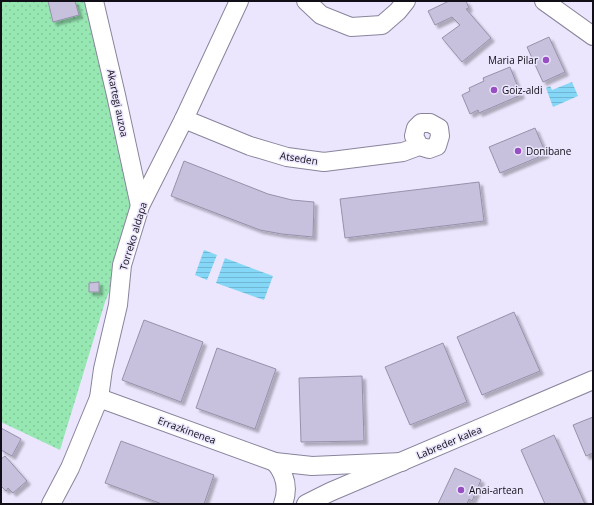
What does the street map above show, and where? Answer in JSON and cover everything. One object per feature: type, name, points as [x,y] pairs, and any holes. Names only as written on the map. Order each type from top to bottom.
[{"type":"street","name":"Akartegi auzoa","points":[[94,1],[140,206]]},
{"type":"street","name":"Torreko aldapa","points":[[51,504],[70,468],[99,398],[103,369],[118,304],[122,265],[140,206],[184,119],[240,1]]},
{"type":"street","points":[[306,1],[321,14],[351,27],[382,25],[398,11],[406,1]]},
{"type":"street","points":[[544,1],[593,36]]},
{"type":"street","name":"Atseden","points":[[184,119],[250,146],[287,157],[324,162],[403,152],[419,146]]},
{"type":"street","name":"Labreder kalea","points":[[306,504],[330,492],[593,380]]},
{"type":"street","name":"Errazkinenea","points":[[99,398],[275,462],[312,466],[402,462]]},
{"type":"street","points":[[275,462],[280,467],[285,480],[286,495],[283,504]]},
{"type":"green space","points":[[1,1],[96,1],[148,197],[105,302],[60,450],[1,422]]},
{"type":"water","points":[[572,82],[578,96],[553,107],[546,88],[550,86],[552,90]]},
{"type":"water","points":[[204,250],[217,255],[207,280],[195,275]]},
{"type":"water","points":[[225,258],[273,276],[264,300],[216,283]]},
{"type":"building","points":[[48,1],[75,1],[79,15],[53,22]]},
{"type":"building","points":[[449,1],[466,1],[469,8],[466,9],[491,38],[462,62],[442,38],[460,25],[452,17],[435,25],[428,11]]},
{"type":"building","name":"Maria Pilar","points":[[549,37],[565,72],[543,82],[527,47]]},
{"type":"building","name":"Goiz-aldi","points":[[510,67],[521,95],[479,113],[478,110],[470,114],[462,95],[470,91],[469,88],[484,81],[483,78]]},
{"type":"building","name":"Donibane","points":[[535,128],[546,154],[500,173],[489,147]]},
{"type":"building","points":[[184,161],[268,194],[292,200],[314,202],[313,237],[260,230],[171,196]]},
{"type":"building","points":[[479,182],[484,221],[345,238],[340,199]]},
{"type":"building","points":[[99,282],[99,292],[89,292],[89,283]]},
{"type":"building","points":[[514,312],[540,371],[482,395],[457,337]]},
{"type":"building","points":[[144,320],[203,342],[181,402],[122,380]]},
{"type":"building","points":[[443,343],[467,402],[410,425],[385,367]]},
{"type":"building","points":[[217,348],[276,369],[255,429],[196,408]]},
{"type":"building","points":[[362,376],[364,441],[301,442],[299,378]]},
{"type":"building","points":[[593,417],[593,453],[586,456],[573,425]]},
{"type":"building","points":[[1,428],[21,439],[12,456],[1,450]]},
{"type":"building","points":[[554,435],[585,504],[545,504],[521,450]]},
{"type":"building","points":[[121,441],[214,475],[204,504],[162,504],[105,483]]},
{"type":"building","points":[[5,456],[27,481],[13,493],[8,488],[6,491],[2,487],[1,488],[1,459]]},
{"type":"building","name":"Anai-artean","points":[[455,468],[481,480],[472,501],[469,499],[467,504],[438,504]]},
{"type":"place","name":"Maria Pilar","points":[[546,60]]},
{"type":"place","name":"Goiz-aldi","points":[[494,90]]},
{"type":"place","name":"Donibane","points":[[518,151]]},
{"type":"place","name":"Anai-artean","points":[[461,490]]}]
